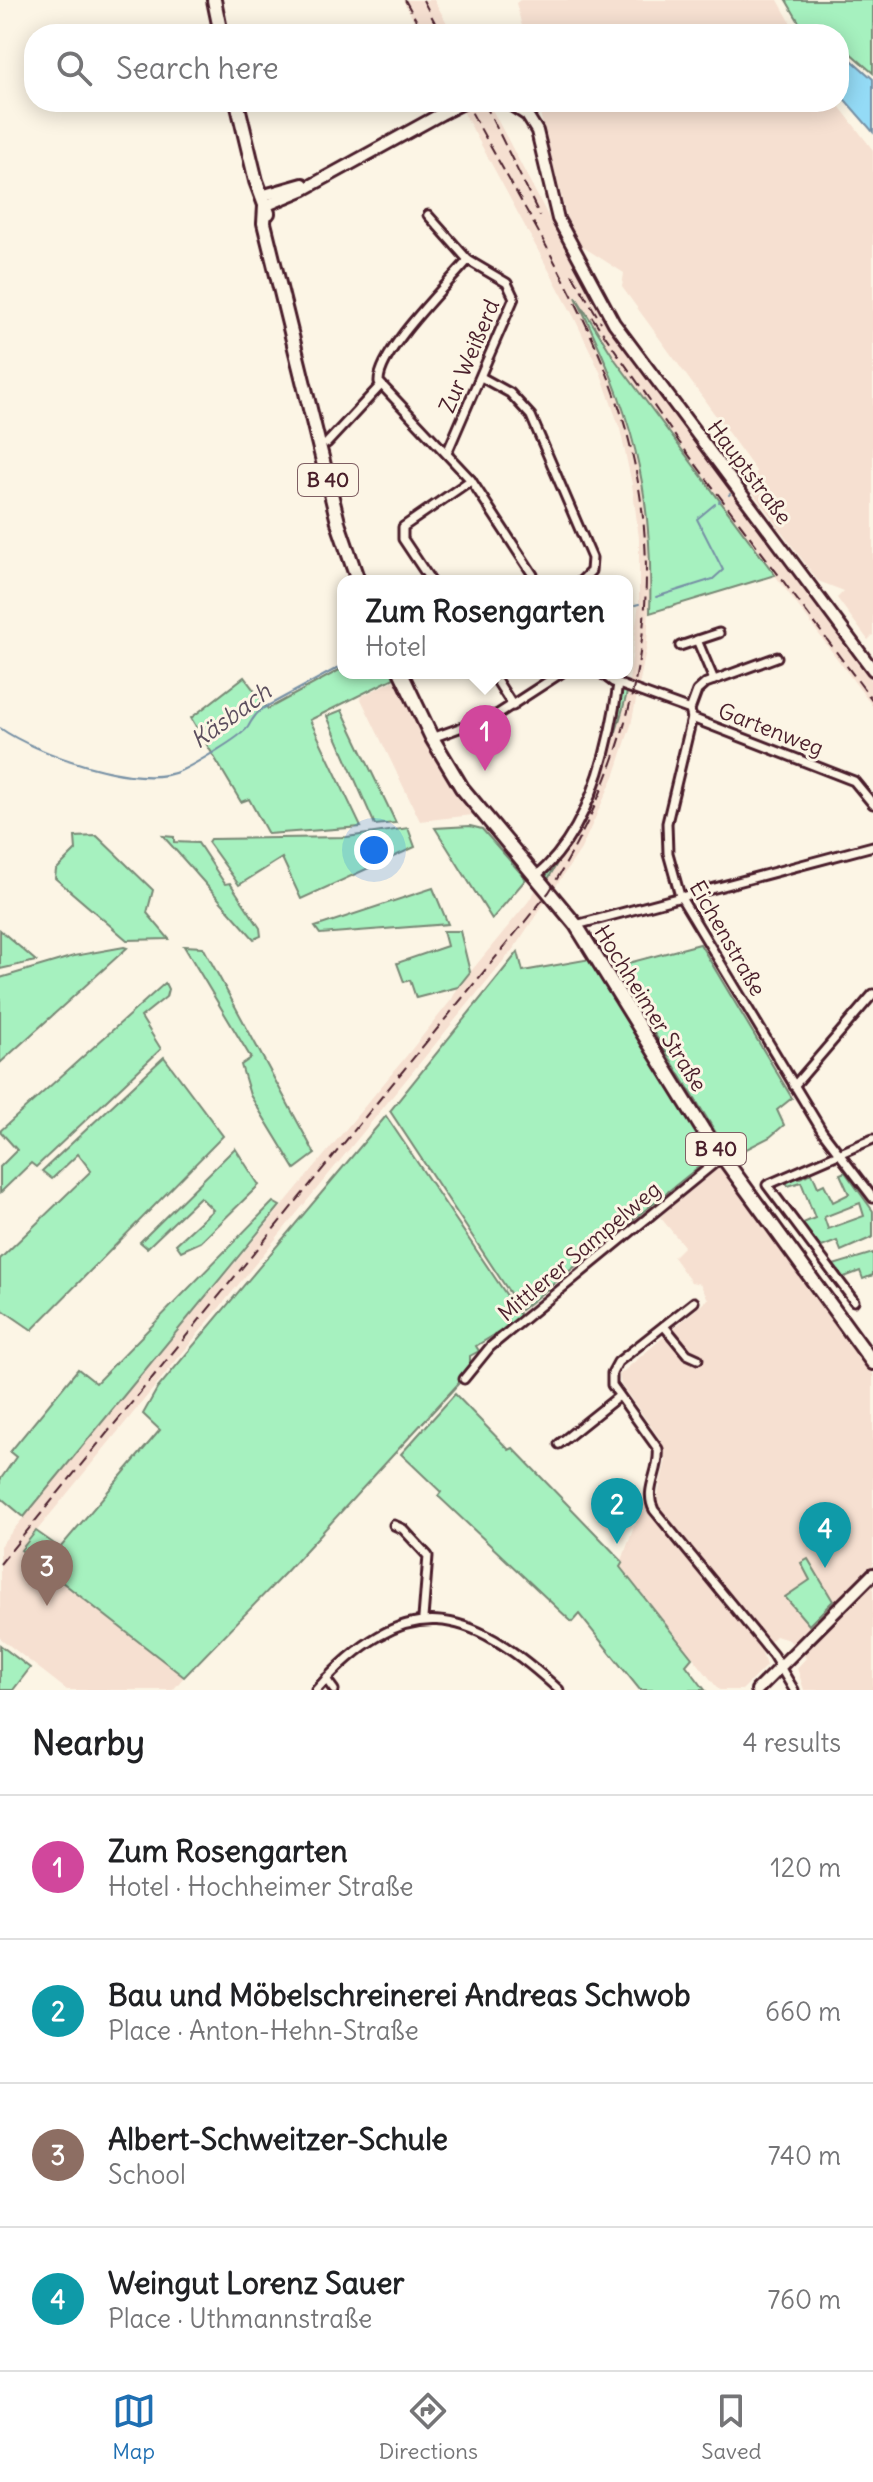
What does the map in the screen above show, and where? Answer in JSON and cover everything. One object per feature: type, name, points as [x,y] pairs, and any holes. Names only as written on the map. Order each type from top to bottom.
[{"type":"main road","points":[[214,0],[219,24]]},
{"type":"main road","points":[[240,112],[263,201]]},
{"type":"main road","name":"B 40","points":[[263,201],[264,223],[339,526],[356,575]]},
{"type":"main road","name":"Hochheimer Straße","points":[[404,679],[432,738],[473,803],[576,925],[722,1157],[873,1363]]},
{"type":"street","points":[[263,201],[317,182],[445,112]]},
{"type":"street","name":"Hauptstraße","points":[[522,112],[537,131],[558,219],[614,323],[873,670]]},
{"type":"street","name":"Zur Weißerd","points":[[428,215],[468,260],[503,279],[514,298],[447,453]]},
{"type":"street","points":[[468,260],[388,358],[380,374],[381,385],[471,480],[533,575]]},
{"type":"street","points":[[481,377],[518,400],[536,426],[592,558],[591,571],[587,575]]},
{"type":"street","points":[[327,443],[381,385]]},
{"type":"street","points":[[427,575],[403,539],[403,527],[471,480]]},
{"type":"street","points":[[680,646],[719,633]]},
{"type":"street","points":[[697,640],[714,680],[777,657]]},
{"type":"street","points":[[496,679],[513,706]]},
{"type":"street","points":[[432,738],[513,706],[552,679]]},
{"type":"street","name":"Gartenweg","points":[[610,679],[854,781],[873,804]]},
{"type":"street","name":"Eichenstraße","points":[[714,680],[701,687],[691,714],[667,823],[668,853],[680,896],[794,1086],[873,1198]]},
{"type":"street","points":[[535,877],[550,865],[566,842],[600,768],[612,733],[618,684]]},
{"type":"street","points":[[576,925],[873,846]]},
{"type":"street","points":[[794,1086],[873,994]]},
{"type":"street","points":[[854,1301],[767,1185],[873,1139]]},
{"type":"street","name":"Mittlerer Sampelweg","points":[[464,1379],[490,1347],[722,1157]]},
{"type":"street","points":[[694,1302],[614,1367],[611,1380],[658,1449],[659,1460],[650,1494],[654,1510],[780,1667],[794,1690]]},
{"type":"street","points":[[664,1326],[687,1354],[698,1359]]},
{"type":"street","points":[[559,1444],[619,1396]]},
{"type":"street","points":[[394,1525],[403,1529],[428,1556],[423,1618]]},
{"type":"street","points":[[757,1690],[873,1574]]},
{"type":"street","points":[[316,1690],[375,1640],[423,1618],[471,1627],[518,1655],[559,1690]]},
{"type":"street","points":[[326,1679],[334,1690]]},
{"type":"shaded area","points":[[403,0],[434,0],[448,24],[416,24]]},
{"type":"shaded area","points":[[520,0],[778,0],[791,24],[521,24],[516,3]]},
{"type":"shaded area","points":[[463,112],[493,112],[594,303],[873,682],[873,707],[616,361],[581,306],[614,378],[647,499],[651,569],[647,645],[631,725],[615,774],[581,849],[514,948],[21,1550],[184,1677],[173,1690],[67,1690],[0,1638],[0,1546],[404,1059],[528,902],[579,822],[600,776],[629,679],[633,679],[639,602],[639,538],[620,429],[601,374],[574,317]]},
{"type":"shaded area","points":[[540,112],[844,112],[873,150],[873,635],[868,640],[837,598],[844,591],[818,581],[750,489],[754,486],[756,471],[622,287],[624,273],[580,245],[567,219]]},
{"type":"shaded area","points":[[395,680],[445,776],[473,815],[420,821],[360,697]]},
{"type":"shaded area","points":[[714,1167],[720,1167],[873,1374],[873,1690],[804,1690],[797,1668],[806,1658],[789,1640],[776,1636],[761,1650],[766,1666],[742,1690],[719,1690],[620,1566],[642,1504],[657,1498],[666,1459],[660,1439],[621,1385],[619,1375],[708,1299],[700,1284],[691,1282],[673,1257],[684,1246],[660,1217]]},
{"type":"green space","points":[[786,0],[873,0],[873,73],[849,52],[849,24],[800,24]]},
{"type":"green space","points":[[576,297],[616,361],[775,575],[650,613],[648,525],[635,450],[611,377]]},
{"type":"green space","points":[[337,671],[337,679],[392,679],[310,720],[361,827],[268,834],[249,799],[241,802],[191,718],[244,677],[268,709]]},
{"type":"green space","points":[[628,689],[613,740],[584,811],[602,765],[619,690]]},
{"type":"green space","points":[[342,710],[396,823],[375,825],[327,716]]},
{"type":"green space","points":[[584,811],[547,881],[545,878]]},
{"type":"green space","points":[[470,826],[482,829],[526,879],[492,919],[435,828]]},
{"type":"green space","points":[[408,828],[415,847],[301,899],[282,858],[239,885],[208,842],[210,839],[347,837]]},
{"type":"green space","points":[[97,836],[153,890],[147,913],[169,939],[127,940],[55,878],[56,870],[76,850],[75,837]]},
{"type":"green space","points":[[163,836],[174,837],[174,842],[198,843],[225,884],[230,883],[260,928],[261,936],[254,939]]},
{"type":"green space","points":[[433,888],[448,924],[320,934],[315,927]]},
{"type":"green space","points":[[0,930],[36,961],[0,969]]},
{"type":"green space","points":[[443,931],[460,931],[470,972],[458,987],[416,998],[410,980],[404,982],[397,963],[447,946]]},
{"type":"green space","points":[[700,944],[792,1098],[777,1110],[784,1125],[770,1137],[731,1157],[613,967]]},
{"type":"green space","points":[[184,946],[203,947],[315,1154],[295,1169],[250,1095],[241,1065],[251,1058]]},
{"type":"green space","points":[[127,948],[0,1063],[0,978],[74,956]]},
{"type":"green space","points":[[518,952],[523,971],[590,959],[711,1157],[521,1310],[390,1111]]},
{"type":"green space","points":[[165,983],[168,989],[166,997],[141,1017],[161,1049],[36,1167],[31,1163],[0,1193],[0,1167],[17,1150],[0,1131]]},
{"type":"green space","points":[[164,1057],[223,1136],[32,1330],[0,1308],[0,1259],[91,1171],[78,1154],[52,1179],[42,1171]]},
{"type":"green space","points":[[386,1116],[522,1318],[476,1346],[479,1351],[470,1356],[470,1368],[458,1384],[285,1573],[184,1677],[21,1550],[36,1531],[60,1548],[160,1430],[143,1414],[157,1389]]},
{"type":"green space","points":[[235,1148],[259,1185],[201,1242],[181,1251],[176,1244],[213,1210],[200,1197],[147,1248],[140,1242]]},
{"type":"green space","points":[[845,1172],[873,1211],[873,1237],[841,1251],[837,1241],[819,1248],[801,1224],[815,1218],[801,1182],[788,1186],[785,1179],[798,1173],[800,1178],[812,1173],[818,1187],[824,1184],[833,1202],[849,1194],[840,1174]],"holes":[[[860,1203],[864,1216],[828,1229],[824,1217]]]},
{"type":"green space","points":[[273,1202],[280,1206],[24,1517],[0,1497],[0,1480],[16,1457],[10,1452],[78,1369],[96,1383]]},
{"type":"green space","points":[[873,1253],[873,1275],[863,1279],[860,1271],[839,1279],[830,1266]]},
{"type":"green space","points":[[455,1394],[509,1450],[513,1448],[623,1562],[620,1567],[692,1658],[686,1665],[705,1690],[640,1690],[579,1614],[572,1622],[438,1496],[441,1492],[401,1454]]},
{"type":"green space","points":[[808,1559],[833,1601],[809,1625],[785,1597],[810,1580],[801,1563]]},
{"type":"green space","points":[[0,1645],[30,1668],[13,1690],[0,1690]]},
{"type":"water","points":[[849,58],[873,79],[873,132],[849,104]]},
{"type":"waterway","name":"Käsbach","points":[[656,597],[713,579],[723,570],[697,519],[715,504]]},
{"type":"waterway","name":"Käsbach","points":[[635,605],[639,604]]},
{"type":"waterway","name":"Käsbach","points":[[0,728],[37,748],[87,766],[139,776],[162,776],[180,771],[216,751],[243,732],[262,709],[337,668]]},
{"type":"railway","points":[[405,0],[418,24]]},
{"type":"railway","points":[[423,0],[436,24]]},
{"type":"railway","points":[[0,1564],[549,892],[583,831],[610,768],[630,704],[642,638],[646,572],[642,505],[628,438],[606,371],[575,302],[472,112]]},
{"type":"railway","points":[[489,112],[540,216]]},
{"type":"railway","points":[[572,274],[601,322]]},
{"type":"railway","points":[[592,317],[679,442],[873,701]]},
{"type":"place","name":"Zum Rosengarten","points":[[485,771]]},
{"type":"place","name":"Bau und Möbelschreinerei Andreas Schwob","points":[[617,1544]]},
{"type":"place","name":"Weingut Lorenz Sauer","points":[[825,1568]]},
{"type":"place","name":"Albert-Schweitzer-Schule","points":[[47,1606]]}]
